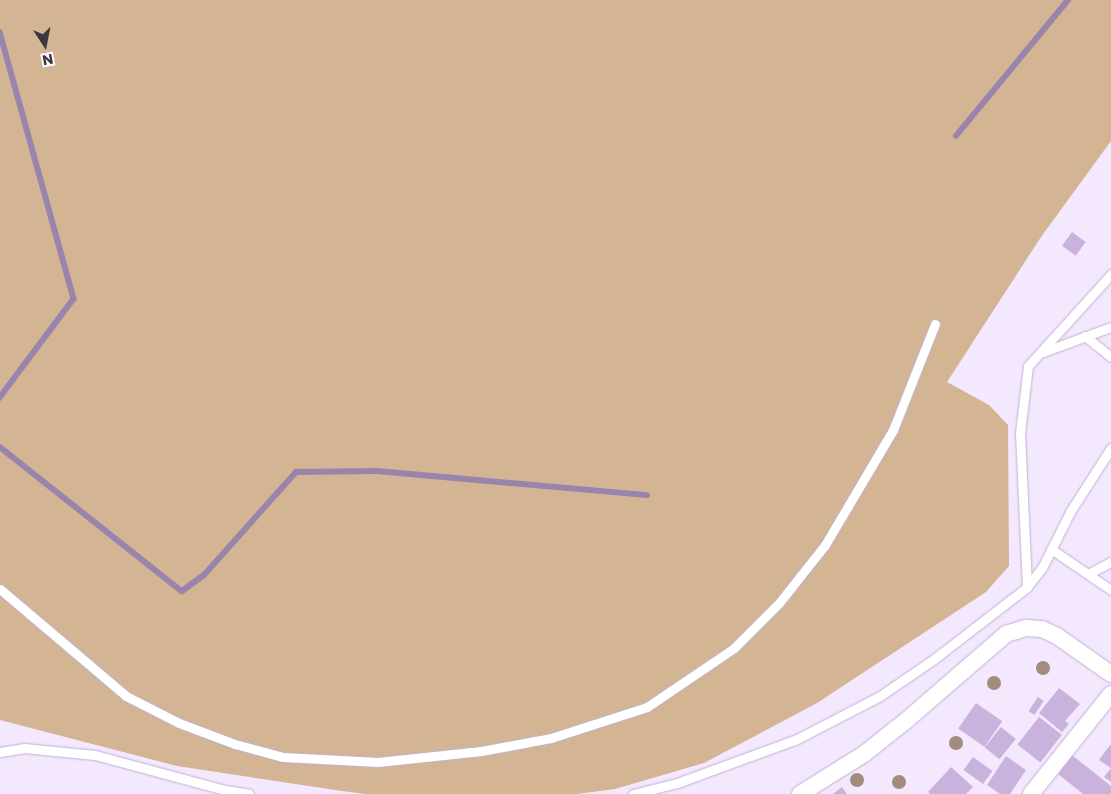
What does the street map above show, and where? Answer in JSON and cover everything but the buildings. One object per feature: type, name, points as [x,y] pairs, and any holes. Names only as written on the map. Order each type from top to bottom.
[{"type":"street","points":[[800,794],[864,754],[908,719],[1006,634],[1026,628],[1042,629],[1057,636],[1111,674]]},
{"type":"street","points":[[1031,794],[1111,694]]},
{"type":"lane","points":[[1027,587],[1020,433],[1028,366],[1111,274]]},
{"type":"lane","points":[[0,589],[126,696],[179,723],[236,744],[283,757],[378,762],[481,751],[551,738],[647,706],[734,648],[779,603],[825,544],[893,430],[934,324]]},
{"type":"lane","points":[[1042,352],[1111,327]]},
{"type":"lane","points":[[1085,336],[1111,357]]},
{"type":"lane","points":[[632,794],[677,783],[797,739],[880,696],[934,659],[1027,587],[1042,568],[1070,512],[1111,448]]},
{"type":"lane","points":[[1052,549],[1111,590]]},
{"type":"lane","points":[[1088,574],[1111,562]]},
{"type":"lane","points":[[0,752],[24,748],[94,755],[225,790],[250,794]]},
{"type":"shaded area","points":[[0,0],[1111,0],[1111,141],[1041,237],[947,382],[989,405],[1008,425],[1009,566],[986,592],[817,703],[704,763],[615,789],[577,794],[366,794],[177,766],[0,720]]},
{"type":"waterway","points":[[956,136],[1068,0]]},
{"type":"waterway","points":[[0,32],[74,299],[0,398]]},
{"type":"waterway","points":[[0,447],[182,591],[204,575],[296,472],[377,471],[647,495]]}]
